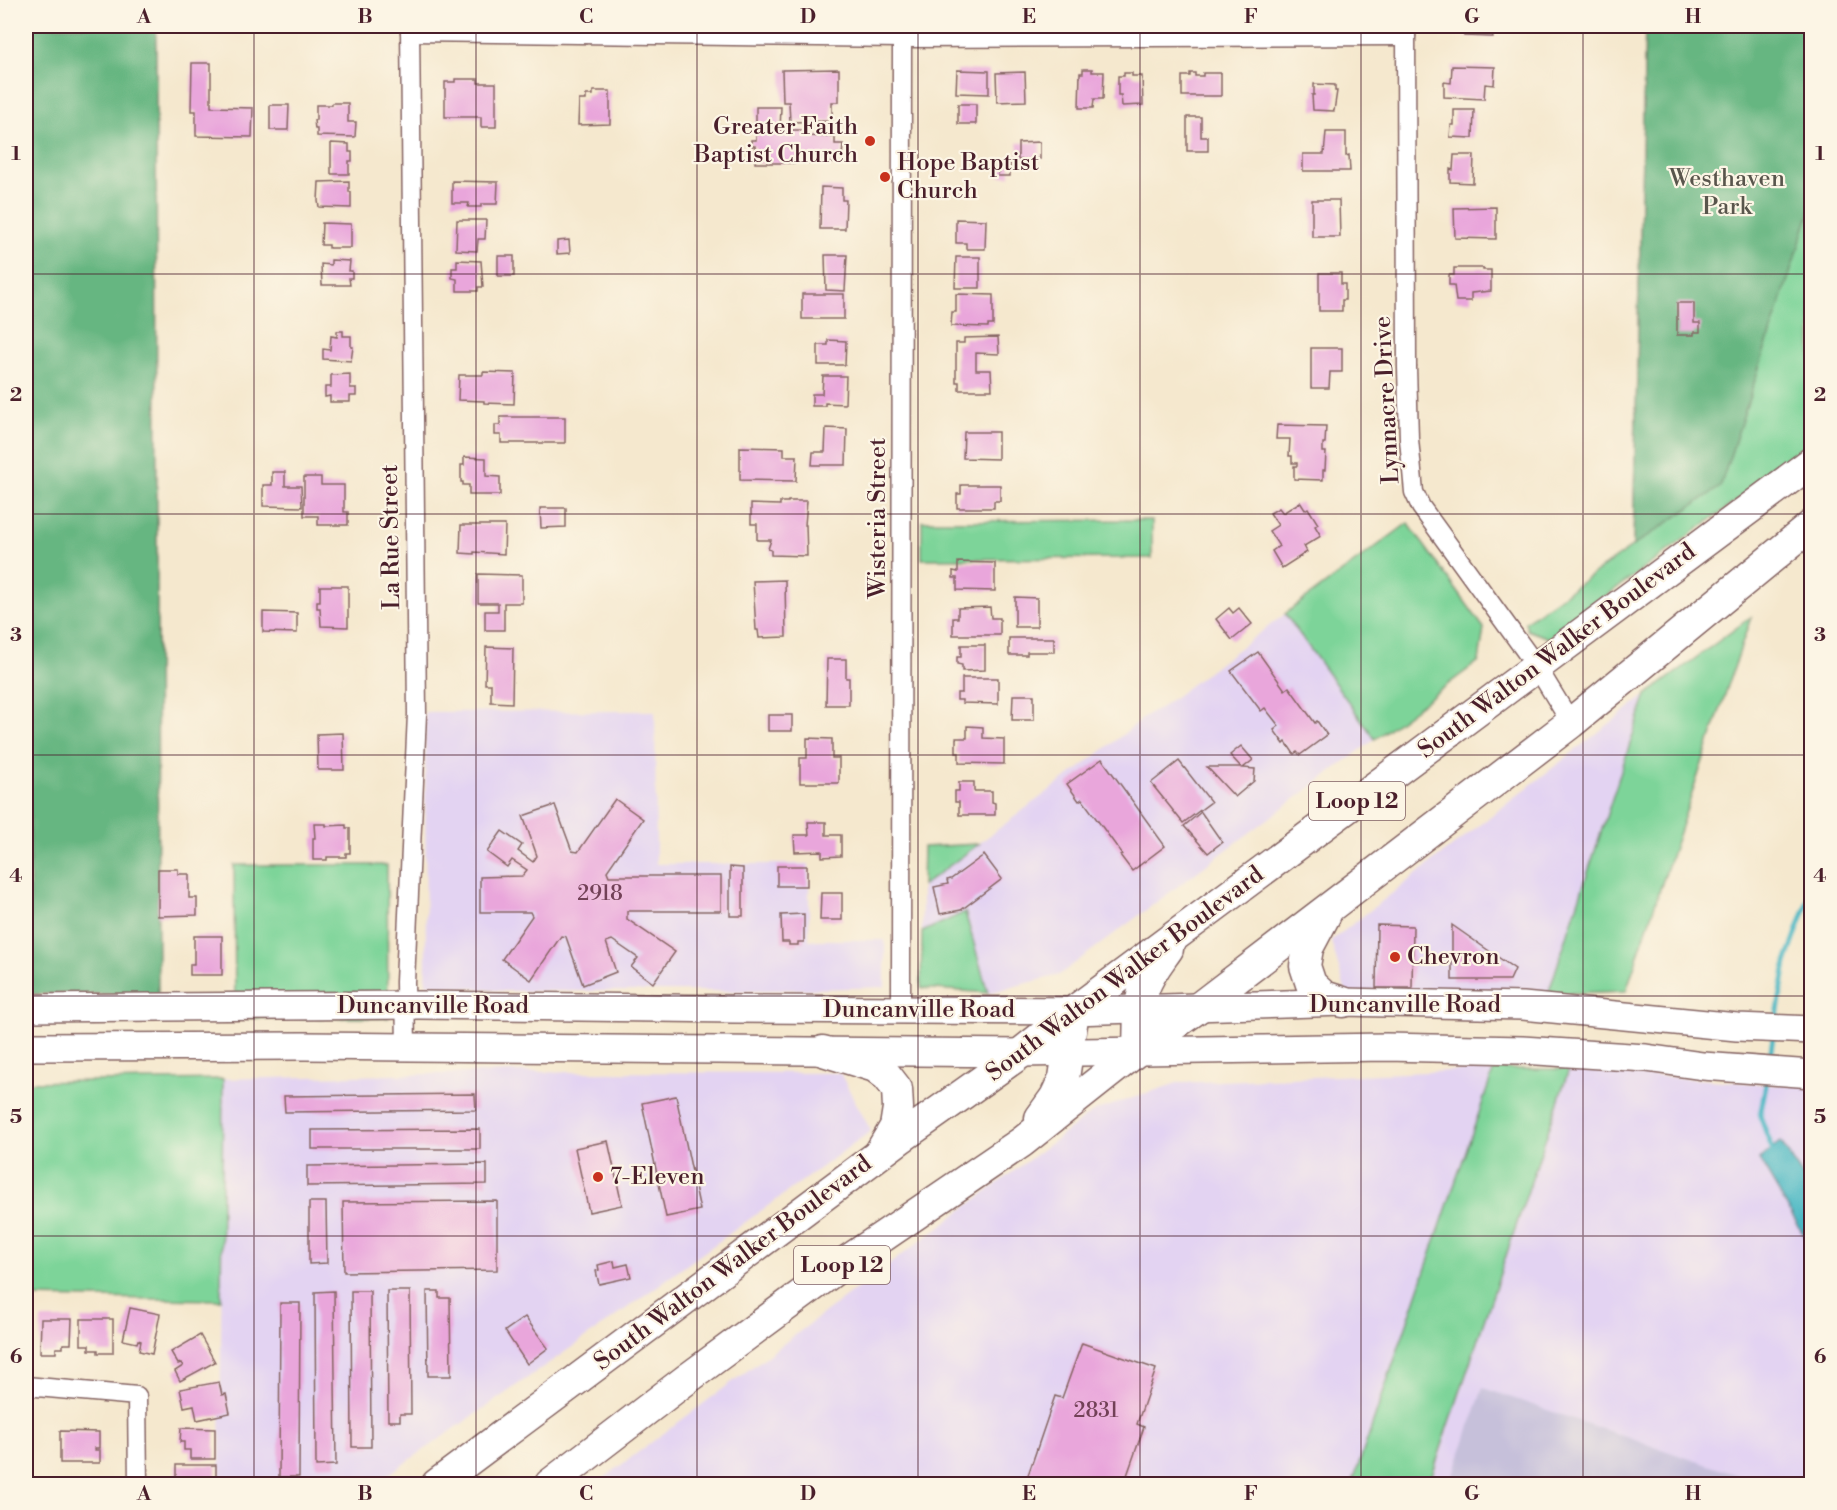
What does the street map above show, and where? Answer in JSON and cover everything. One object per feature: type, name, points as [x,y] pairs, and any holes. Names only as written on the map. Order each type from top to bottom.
[{"type":"main road","name":"South Walton Walker Boulevard","points":[[437,1485],[878,1155],[1021,1053],[1074,1011],[1812,462]]},
{"type":"main road","name":"Loop 12","points":[[550,1485],[687,1379],[847,1262],[1022,1142],[1138,1050],[1198,1008],[1570,723],[1812,525]]},
{"type":"main road","points":[[1329,907],[1308,948],[1305,966],[1311,984],[1324,996],[1343,1002]]},
{"type":"main road","points":[[1138,1050],[1140,1009],[1144,989],[1153,970],[1178,935]]},
{"type":"main road","name":"Duncanville Road","points":[[26,1008],[405,1005],[1074,1011],[1343,1002],[1524,1006],[1737,1027],[1812,1030]]},
{"type":"main road","points":[[624,1007],[624,1048]]},
{"type":"main road","points":[[1022,1142],[1056,1097],[1064,1078],[1074,1011]]},
{"type":"main road","points":[[1706,1023],[1708,1066]]},
{"type":"main road","name":"Duncanville Road","points":[[26,1047],[304,1046],[1021,1053],[1386,1047],[1522,1050],[1646,1058],[1708,1066],[1810,1074]]},
{"type":"main road","points":[[823,1051],[874,1066],[897,1089],[898,1108],[895,1127],[878,1155]]},
{"type":"street","points":[[410,29],[902,32],[1406,31]]},
{"type":"street","name":"La Rue Street","points":[[406,1048],[405,1005],[417,714],[410,29]]},
{"type":"street","name":"Lynnacre Drive","points":[[1406,31],[1407,367],[1409,439],[1414,492],[1421,507],[1537,667],[1570,723]]},
{"type":"street","name":"Wisteria Street","points":[[901,1010],[902,32]]},
{"type":"street","points":[[26,1386],[137,1396],[138,1485]]},
{"type":"shaded area","points":[[1285,614],[1375,739],[1059,975],[988,993],[965,913],[922,932],[922,886],[1152,711],[1156,711]]},
{"type":"shaded area","points":[[1646,695],[1548,994],[1346,993],[1331,941]]},
{"type":"shaded area","points":[[655,711],[656,864],[809,864],[809,940],[885,940],[885,987],[733,991],[503,991],[426,984],[425,712]]},
{"type":"shaded area","points":[[1494,1069],[1352,1484],[596,1484],[1094,1111],[1177,1083]]},
{"type":"shaded area","points":[[1569,1069],[1773,1085],[1811,1085],[1811,1484],[1430,1484]]},
{"type":"shaded area","points":[[520,1072],[840,1073],[871,1131],[608,1322],[375,1484],[220,1484],[223,1079]]},
{"type":"shaded area","points":[[1483,1388],[1763,1484],[1450,1484]]},
{"type":"green space","points":[[26,26],[156,26],[158,994],[30,994]]},
{"type":"green space","name":"Westhaven Park","points":[[1645,26],[1811,26],[1811,447],[1548,638],[1527,630],[1525,622],[1633,546]]},
{"type":"green space","name":"Westhaven Park","points":[[1645,26],[1811,26],[1811,209],[1720,487],[1633,546]]},
{"type":"green space","points":[[1152,520],[1152,558],[922,559],[922,521]]},
{"type":"green space","points":[[1408,523],[1484,628],[1479,661],[1375,739],[1285,614]]},
{"type":"green space","points":[[1751,617],[1626,991],[1548,994],[1646,695]]},
{"type":"green space","points":[[979,844],[922,886],[923,847]]},
{"type":"green space","points":[[234,865],[387,865],[388,1018],[235,1018]]},
{"type":"green space","points":[[965,912],[988,993],[921,988],[922,932]]},
{"type":"green space","points":[[1494,1069],[1569,1069],[1429,1484],[1352,1484]]},
{"type":"green space","points":[[223,1079],[221,1300],[26,1297],[26,1082]]},
{"type":"water","points":[[1781,1142],[1811,1190],[1811,1247],[1759,1159]]},
{"type":"building","points":[[1464,26],[1493,26],[1493,37],[1464,36]]},
{"type":"building","points":[[192,63],[211,63],[211,107],[253,108],[252,137],[196,136],[196,111],[191,111]]},
{"type":"building","points":[[1452,66],[1495,67],[1494,85],[1485,84],[1484,99],[1444,97],[1444,82],[1451,83]]},
{"type":"building","points":[[839,69],[839,102],[832,102],[832,121],[790,122],[789,102],[783,102],[782,70]]},
{"type":"building","points":[[1083,69],[1104,72],[1103,99],[1094,99],[1093,108],[1079,108],[1080,73],[1083,73]]},
{"type":"building","points":[[957,70],[989,71],[989,94],[956,93]]},
{"type":"building","points":[[1025,72],[1026,101],[997,102],[996,73]]},
{"type":"building","points":[[1124,73],[1142,76],[1143,105],[1122,106],[1121,95],[1118,95],[1118,76],[1124,76]]},
{"type":"building","points":[[1190,73],[1203,76],[1203,73],[1221,73],[1221,96],[1182,96],[1182,76],[1190,76]]},
{"type":"building","points":[[455,79],[478,79],[478,83],[496,83],[496,127],[481,127],[481,117],[445,117],[445,82],[455,82]]},
{"type":"building","points":[[1314,84],[1335,85],[1335,91],[1337,91],[1334,111],[1313,110]]},
{"type":"building","points":[[593,91],[610,91],[610,124],[578,125],[579,100],[586,100],[586,95],[593,95]]},
{"type":"building","points":[[332,103],[348,103],[348,122],[356,122],[355,137],[317,136],[314,120],[316,120],[316,105],[332,105]]},
{"type":"building","points":[[958,104],[976,104],[976,124],[958,124]]},
{"type":"building","points":[[270,105],[289,105],[288,130],[270,130]]},
{"type":"building","points":[[756,107],[781,107],[780,130],[805,130],[805,136],[835,137],[835,144],[843,144],[842,157],[835,157],[835,163],[755,163],[755,146],[751,146],[751,140],[756,140]]},
{"type":"building","points":[[1454,110],[1474,110],[1473,138],[1450,137],[1451,125],[1454,125]]},
{"type":"building","points":[[1187,117],[1201,117],[1201,137],[1208,137],[1208,151],[1187,151]]},
{"type":"building","points":[[1326,132],[1346,132],[1346,156],[1349,155],[1350,171],[1303,171],[1303,154],[1324,154]]},
{"type":"building","points":[[1040,142],[1040,159],[1018,160],[1018,143]]},
{"type":"building","points":[[331,143],[349,144],[352,161],[349,161],[349,174],[331,174]]},
{"type":"building","points":[[1454,155],[1474,155],[1473,183],[1450,182],[1450,169],[1453,170]]},
{"type":"building","points":[[999,163],[1010,163],[1010,176],[998,176]]},
{"type":"building","points":[[349,181],[351,208],[319,207],[319,182]]},
{"type":"building","points":[[452,181],[498,182],[497,204],[468,207],[469,203],[452,203]]},
{"type":"building","points":[[821,187],[842,188],[842,200],[846,200],[845,229],[820,229]]},
{"type":"building","points":[[1312,200],[1339,200],[1340,237],[1312,237]]},
{"type":"building","points":[[1496,207],[1496,239],[1455,238],[1454,208]]},
{"type":"building","points":[[956,219],[986,220],[985,249],[966,249],[966,243],[956,243]]},
{"type":"building","points":[[457,220],[486,220],[485,239],[478,239],[477,251],[456,250]]},
{"type":"building","points":[[322,223],[351,224],[351,248],[329,248],[329,245],[321,245]]},
{"type":"building","points":[[569,240],[570,253],[557,254],[557,241]]},
{"type":"building","points":[[825,255],[847,255],[845,291],[826,290]]},
{"type":"building","points":[[498,256],[514,256],[514,276],[498,276]]},
{"type":"building","points":[[956,257],[980,257],[980,288],[955,288]]},
{"type":"building","points":[[331,260],[350,261],[349,271],[352,271],[352,278],[349,278],[350,285],[322,285],[321,264],[331,265]]},
{"type":"building","points":[[457,260],[481,261],[483,287],[478,287],[478,291],[457,291],[457,279],[452,278],[452,268],[457,268]]},
{"type":"building","points":[[1454,268],[1491,270],[1491,291],[1471,293],[1471,301],[1456,301],[1454,285],[1449,285],[1449,275],[1454,275]]},
{"type":"building","points":[[1319,273],[1341,273],[1341,284],[1345,284],[1342,311],[1319,311]]},
{"type":"building","points":[[802,294],[844,294],[844,319],[802,319]]},
{"type":"building","points":[[956,294],[993,295],[993,325],[988,325],[988,327],[951,326],[952,312],[956,312]]},
{"type":"building","points":[[1677,303],[1694,303],[1694,323],[1700,323],[1700,332],[1694,332],[1694,335],[1677,335]]},
{"type":"building","points":[[337,331],[343,331],[343,336],[351,336],[351,347],[353,347],[351,361],[323,359],[323,349],[330,350],[331,336],[337,337]]},
{"type":"building","points":[[998,337],[999,354],[976,353],[976,370],[991,370],[992,390],[959,390],[959,382],[956,382],[956,343],[964,343],[964,338]]},
{"type":"building","points":[[828,340],[846,341],[845,365],[818,365],[818,345],[828,345]]},
{"type":"building","points":[[1311,348],[1342,348],[1342,372],[1330,372],[1329,388],[1311,388]]},
{"type":"building","points":[[483,372],[515,373],[514,404],[458,400],[459,375],[483,375]]},
{"type":"building","points":[[350,374],[350,388],[356,388],[356,396],[350,396],[350,402],[330,402],[330,396],[325,397],[325,387],[331,387],[331,375]]},
{"type":"building","points":[[823,376],[846,376],[845,404],[825,403],[825,406],[812,406],[812,394],[822,394]]},
{"type":"building","points":[[500,417],[565,417],[565,443],[501,443],[501,435],[495,435],[495,425],[500,425]]},
{"type":"building","points":[[1277,425],[1326,426],[1325,443],[1323,443],[1323,452],[1326,452],[1323,480],[1294,479],[1294,466],[1297,466],[1297,463],[1292,463],[1292,456],[1289,456],[1290,439],[1276,439]]},
{"type":"building","points":[[826,428],[847,429],[846,465],[812,465],[813,452],[825,452]]},
{"type":"building","points":[[964,432],[998,432],[998,459],[963,458]]},
{"type":"building","points":[[740,447],[784,448],[784,456],[797,456],[796,481],[740,480]]},
{"type":"building","points":[[464,457],[486,458],[486,476],[500,477],[500,495],[469,495],[469,485],[463,485],[461,482],[461,465],[464,465]]},
{"type":"building","points":[[272,472],[285,472],[285,486],[301,486],[302,507],[263,506],[263,485],[272,485]]},
{"type":"building","points":[[304,477],[321,477],[321,485],[344,485],[344,512],[348,512],[348,525],[318,525],[318,516],[304,516]]},
{"type":"building","points":[[961,485],[1000,485],[1000,501],[994,501],[994,508],[957,508],[957,494],[961,494]]},
{"type":"building","points":[[807,501],[805,525],[807,556],[771,555],[771,550],[768,549],[771,540],[757,540],[757,524],[751,524],[751,504],[780,505],[780,502]]},
{"type":"building","points":[[1300,502],[1305,510],[1308,508],[1318,524],[1315,526],[1321,536],[1304,546],[1307,552],[1282,568],[1272,551],[1279,546],[1269,531],[1278,525],[1270,513],[1279,508],[1283,513]]},
{"type":"building","points":[[540,508],[566,508],[566,527],[541,528]]},
{"type":"building","points":[[461,525],[505,525],[504,554],[460,553]]},
{"type":"building","points":[[958,562],[995,563],[995,591],[957,590],[957,578],[953,578],[953,571],[958,572]]},
{"type":"building","points":[[478,574],[522,575],[522,603],[504,603],[504,630],[485,630],[485,611],[498,611],[498,603],[478,603]]},
{"type":"building","points":[[785,580],[786,637],[759,638],[758,630],[756,630],[753,581]]},
{"type":"building","points":[[320,586],[348,586],[348,627],[321,626],[320,608],[317,608],[317,601],[320,601]]},
{"type":"building","points":[[1015,597],[1037,598],[1037,627],[1015,627]]},
{"type":"building","points":[[990,607],[991,618],[1000,618],[1000,635],[953,635],[953,618],[958,618],[958,608]]},
{"type":"building","points":[[1229,608],[1233,613],[1239,608],[1252,624],[1232,640],[1216,619]]},
{"type":"building","points":[[263,612],[297,613],[297,633],[263,632]]},
{"type":"building","points":[[1009,638],[1054,638],[1054,652],[1009,655]]},
{"type":"building","points":[[961,645],[985,645],[985,670],[962,671],[962,665],[957,664],[957,657],[961,657]]},
{"type":"building","points":[[486,647],[513,648],[512,703],[491,702],[491,684],[485,684]]},
{"type":"building","points":[[1258,652],[1285,690],[1289,687],[1315,723],[1317,721],[1327,735],[1300,755],[1297,752],[1294,754],[1286,742],[1284,744],[1274,730],[1279,726],[1265,708],[1261,711],[1231,671]]},
{"type":"building","points":[[827,659],[846,659],[849,705],[826,705]]},
{"type":"building","points":[[962,678],[998,678],[998,704],[962,703],[962,700],[957,700],[957,693],[962,693]]},
{"type":"building","points":[[1013,695],[1034,695],[1034,720],[1012,720]]},
{"type":"building","points":[[768,715],[792,715],[792,731],[768,731]]},
{"type":"building","points":[[967,726],[983,727],[983,738],[1004,739],[1004,764],[959,763],[956,738],[967,738]]},
{"type":"building","points":[[343,733],[344,770],[318,770],[317,734]]},
{"type":"building","points":[[807,738],[832,739],[832,758],[839,758],[839,783],[800,783],[800,758],[807,758]]},
{"type":"building","points":[[1241,746],[1253,760],[1243,768],[1255,769],[1254,781],[1235,797],[1207,767],[1241,767],[1230,755]]},
{"type":"building","points":[[1102,759],[1165,846],[1132,871],[1082,799],[1079,801],[1067,784]]},
{"type":"building","points":[[1179,761],[1211,802],[1183,823],[1151,783]]},
{"type":"building","points":[[959,782],[974,782],[974,791],[992,791],[995,815],[959,815],[959,802],[955,802],[955,791],[959,791]]},
{"type":"building","points":[[615,799],[643,819],[607,871],[609,876],[721,876],[721,911],[627,911],[627,919],[675,952],[653,983],[631,967],[638,958],[612,940],[606,942],[616,972],[583,985],[566,937],[561,936],[531,980],[502,959],[532,916],[530,912],[480,912],[480,877],[522,876],[527,870],[512,860],[507,867],[487,852],[502,831],[522,845],[518,851],[533,862],[537,856],[523,816],[555,805],[572,851],[578,852]]},
{"type":"building","points":[[1201,812],[1222,842],[1208,853],[1184,826]]},
{"type":"building","points":[[808,822],[826,822],[826,835],[841,835],[841,856],[822,857],[822,851],[795,852],[794,835],[809,835]]},
{"type":"building","points":[[314,824],[346,825],[346,828],[350,828],[350,853],[346,853],[346,857],[313,860]]},
{"type":"building","points":[[984,855],[1002,879],[961,910],[940,914],[934,887],[948,884],[947,880]]},
{"type":"building","points":[[777,866],[807,866],[807,886],[777,886]]},
{"type":"building","points":[[730,867],[743,868],[743,916],[730,916]]},
{"type":"building","points":[[158,869],[178,869],[178,874],[189,874],[189,898],[197,898],[197,915],[158,916]]},
{"type":"building","points":[[821,893],[842,893],[842,920],[820,920]]},
{"type":"building","points":[[804,914],[804,942],[789,945],[789,942],[782,942],[781,915]]},
{"type":"building","name":"Chevron","points":[[1377,925],[1413,926],[1412,988],[1376,988]]},
{"type":"building","points":[[1452,925],[1515,969],[1510,980],[1452,980]]},
{"type":"building","points":[[194,936],[222,936],[222,975],[190,975],[190,964],[194,964]]},
{"type":"building","points":[[475,1094],[476,1110],[285,1112],[284,1096]]},
{"type":"building","points":[[676,1096],[700,1210],[666,1217],[642,1103]]},
{"type":"building","points":[[480,1129],[480,1149],[312,1149],[312,1130]]},
{"type":"building","name":"7-Eleven","points":[[608,1141],[622,1205],[589,1212],[575,1148]]},
{"type":"building","points":[[487,1164],[487,1184],[307,1186],[307,1166]]},
{"type":"building","points":[[497,1201],[497,1270],[344,1272],[343,1202]]},
{"type":"building","points":[[309,1202],[326,1202],[327,1263],[309,1264]]},
{"type":"building","points":[[614,1261],[615,1267],[628,1264],[631,1277],[599,1284],[596,1271],[599,1270],[598,1265]]},
{"type":"building","points":[[334,1291],[336,1465],[316,1466],[315,1292]]},
{"type":"building","points":[[351,1291],[370,1291],[371,1447],[352,1447]]},
{"type":"building","points":[[387,1291],[410,1291],[411,1414],[400,1414],[400,1421],[388,1421]]},
{"type":"building","points":[[427,1291],[439,1291],[439,1298],[450,1298],[451,1376],[428,1376]]},
{"type":"building","points":[[280,1303],[300,1303],[299,1477],[279,1477]]},
{"type":"building","points":[[130,1308],[160,1314],[152,1354],[139,1351],[141,1341],[138,1340],[137,1343],[123,1340]]},
{"type":"building","points":[[525,1317],[548,1348],[527,1364],[505,1331]]},
{"type":"building","points":[[41,1319],[72,1319],[71,1344],[63,1344],[63,1348],[56,1348],[56,1353],[40,1353]]},
{"type":"building","points":[[81,1319],[113,1319],[113,1353],[98,1353],[98,1350],[89,1350],[89,1345],[81,1345]]},
{"type":"building","points":[[200,1335],[215,1362],[180,1381],[175,1371],[183,1366],[181,1363],[178,1364],[171,1352]]},
{"type":"building","points":[[1082,1343],[1156,1369],[1137,1424],[1144,1427],[1124,1484],[1025,1484],[1055,1396],[1062,1398]]},
{"type":"building","points":[[219,1382],[222,1395],[226,1394],[230,1413],[197,1420],[194,1405],[184,1407],[180,1389]]},
{"type":"building","points":[[181,1428],[215,1429],[215,1459],[190,1459],[190,1450],[184,1450],[184,1442],[180,1442]]},
{"type":"building","points":[[60,1431],[99,1432],[99,1448],[95,1450],[100,1450],[100,1463],[60,1463]]},
{"type":"building","points":[[176,1465],[216,1465],[216,1484],[177,1484],[177,1481],[182,1481],[182,1478],[176,1478]]},
{"type":"waterway","points":[[1776,1022],[1786,963],[1812,888]]},
{"type":"waterway","points":[[1769,1064],[1773,1037]]},
{"type":"waterway","points":[[1767,1079],[1760,1116],[1774,1153]]},
{"type":"place","name":"Greater Faith Baptist Church","points":[[870,141]]},
{"type":"place","name":"Hope Baptist Church","points":[[885,177]]},
{"type":"place","name":"Chevron","points":[[1395,957]]},
{"type":"place","name":"7-Eleven","points":[[598,1177]]}]
